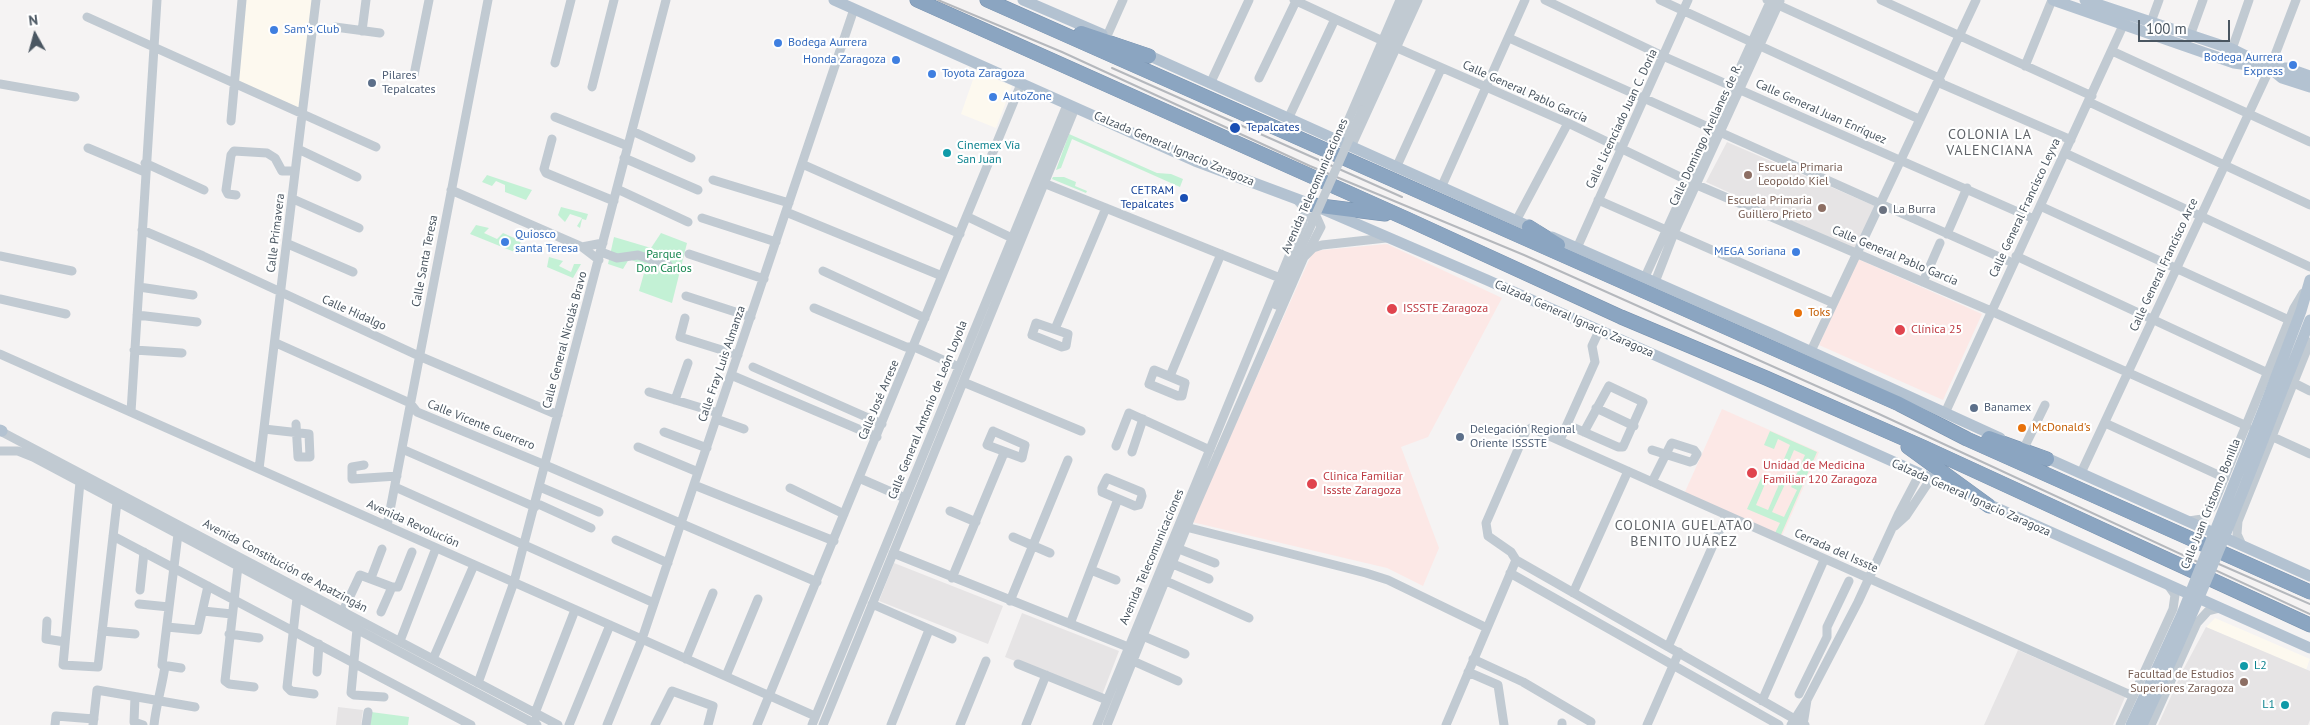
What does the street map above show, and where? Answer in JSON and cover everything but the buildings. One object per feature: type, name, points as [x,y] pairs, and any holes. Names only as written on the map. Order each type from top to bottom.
[{"type":"highway","name":"Calzada General Ignacio Zaragoza","points":[[917,0],[1407,219],[1620,317],[1883,429],[2310,625]]},
{"type":"highway","points":[[987,0],[1899,404],[1968,439],[2310,592]]},
{"type":"highway","points":[[1038,23],[1080,32],[1149,56]]},
{"type":"highway","points":[[1314,205],[1407,219]]},
{"type":"highway","points":[[1522,224],[1619,281]]},
{"type":"highway","points":[[1899,404],[1916,408],[2010,447],[2047,459]]},
{"type":"highway","points":[[1883,429],[1989,506]]},
{"type":"main road","name":"Calzada General Ignacio Zaragoza","points":[[834,0],[1195,161],[1314,205],[2310,648]]},
{"type":"main road","points":[[1023,0],[1396,168],[1811,351],[2310,576]]},
{"type":"main road","points":[[2052,0],[2126,19],[2151,22],[2232,49],[2270,68],[2282,78],[2310,88]]},
{"type":"main road","points":[[2085,0],[2112,4],[2126,19],[2234,63],[2270,68],[2287,68],[2310,76]]},
{"type":"main road","name":"Calle Juan Cristomo Bonilla","points":[[2142,725],[2176,653],[2222,544],[2271,404],[2308,285]]},
{"type":"main road","name":"Calle Juan Cristomo Bonilla","points":[[2130,725],[2182,614],[2271,404],[2310,320]]},
{"type":"street","points":[[131,412],[157,0]]},
{"type":"street","points":[[231,121],[242,0]]},
{"type":"street","name":"Calle Primavera","points":[[259,469],[276,343],[316,0]]},
{"type":"street","points":[[362,31],[366,0]]},
{"type":"street","points":[[414,75],[429,0]]},
{"type":"street","name":"Calle Santa Teresa","points":[[387,526],[488,0]]},
{"type":"street","points":[[555,63],[571,0]]},
{"type":"street","points":[[592,87],[614,0]]},
{"type":"street","name":"Calle General Nicolás Bravo","points":[[478,683],[514,582],[540,488],[666,0]]},
{"type":"street","points":[[1106,36],[1123,0]]},
{"type":"street","points":[[1210,84],[1249,0]]},
{"type":"street","points":[[1259,78],[1295,0],[1383,41]]},
{"type":"street","points":[[1339,142],[1400,0]]},
{"type":"street","name":"Avenida Telecomunicaciones","points":[[1097,725],[1128,647],[1241,401],[1409,0]]},
{"type":"street","points":[[1351,147],[1418,0]]},
{"type":"street","points":[[1441,188],[1525,0]]},
{"type":"street","name":"Calle General Juan Enríquez","points":[[1545,0],[1665,57],[1900,162],[1907,162],[2034,219]]},
{"type":"street","points":[[1660,0],[1919,119]]},
{"type":"street","name":"Calle Licenciado Juan C. Doria","points":[[1577,248],[1665,57],[1688,0]]},
{"type":"street","points":[[1881,0],[2025,66],[2223,165],[2310,205]]},
{"type":"street","points":[[1811,351],[1976,0]]},
{"type":"street","points":[[2025,66],[2052,0]]},
{"type":"street","points":[[2151,22],[2159,0]]},
{"type":"street","points":[[2190,36],[2203,0]]},
{"type":"street","points":[[2232,49],[2250,0]]},
{"type":"street","name":"Calle General Francisco Arce","points":[[2081,473],[2201,217],[2223,165],[2270,68],[2296,0]]},
{"type":"street","points":[[1773,1],[1939,78],[1942,84],[2071,140]]},
{"type":"street","name":"Calle Domingo Arellanes de R.","points":[[1650,279],[1737,88],[1773,1]]},
{"type":"street","name":"Calle Fray Luis Almanza","points":[[607,725],[642,639],[854,9]]},
{"type":"street","points":[[86,17],[376,147]]},
{"type":"street","points":[[1288,119],[1335,19]]},
{"type":"street","name":"Calle General Francisco Leyva","points":[[1945,413],[2126,19]]},
{"type":"street","points":[[335,27],[380,33]]},
{"type":"street","points":[[1508,38],[1880,206],[2014,260],[2268,373]]},
{"type":"street","name":"Calle General Pablo García","points":[[1397,48],[1568,123],[1693,183],[1991,311],[2247,426]]},
{"type":"street","points":[[2112,51],[2310,142]]},
{"type":"street","points":[[1396,168],[1442,69]]},
{"type":"street","points":[[0,84],[75,97]]},
{"type":"street","name":"Calle José Arrese","points":[[757,725],[968,217],[1021,84]]},
{"type":"street","name":"Calle General Antonio de León Loyola","points":[[823,725],[964,382],[1071,106]]},
{"type":"street","points":[[555,117],[628,146]]},
{"type":"street","points":[[1349,120],[1354,126],[1362,125]]},
{"type":"street","points":[[1522,224],[1568,123]]},
{"type":"street","points":[[632,131],[692,158]]},
{"type":"street","points":[[552,139],[544,169],[546,174],[614,201]]},
{"type":"street","points":[[88,148],[145,167],[204,190]]},
{"type":"street","points":[[298,149],[357,178]]},
{"type":"street","points":[[236,195],[228,194],[226,190],[231,155],[234,151],[267,153],[275,158],[282,171],[296,172]]},
{"type":"street","points":[[2065,153],[2310,267]]},
{"type":"street","points":[[624,158],[698,190]]},
{"type":"street","points":[[802,164],[960,234]]},
{"type":"street","points":[[713,180],[788,207],[942,276]]},
{"type":"street","points":[[1041,182],[1280,278]]},
{"type":"street","name":"Calle General Antonio de León Loyola","points":[[812,725],[1012,238],[1041,182]]},
{"type":"street","points":[[1947,234],[1967,188]]},
{"type":"street","points":[[617,189],[688,222]]},
{"type":"street","points":[[451,190],[582,247],[616,258],[638,255],[668,265]]},
{"type":"street","name":"Avenida Telecomunicaciones","points":[[1108,725],[1179,549],[1183,526],[1210,450],[1303,222],[1305,209],[1294,198]]},
{"type":"street","points":[[293,199],[359,228]]},
{"type":"street","points":[[1598,200],[1833,304]]},
{"type":"street","points":[[2040,206],[2289,320]]},
{"type":"street","points":[[1055,329],[1106,208]]},
{"type":"street","points":[[1302,254],[1318,235],[1320,224],[1318,219],[1313,216],[1303,222]]},
{"type":"street","points":[[968,217],[1012,238]]},
{"type":"street","points":[[702,218],[776,242]]},
{"type":"street","name":"Calle Hidalgo","points":[[142,230],[419,356],[558,415]]},
{"type":"street","name":"Avenida Telecomunicaciones","points":[[1230,399],[1243,382],[1302,254],[1322,245],[1381,238],[1392,240]]},
{"type":"street","points":[[1923,282],[1940,243]]},
{"type":"street","points":[[288,244],[354,272]]},
{"type":"street","points":[[582,247],[601,252]]},
{"type":"street","points":[[690,254],[764,279]]},
{"type":"street","points":[[1170,376],[1221,254]]},
{"type":"street","points":[[0,256],[72,271]]},
{"type":"street","points":[[823,271],[925,318]]},
{"type":"street","name":"Calle Juan Cristomo Bonilla","points":[[2184,519],[2191,521],[2202,519],[2213,506],[2294,308],[2308,285]]},
{"type":"street","points":[[139,287],[193,294]]},
{"type":"street","points":[[686,296],[751,317]]},
{"type":"street","points":[[0,300],[66,314]]},
{"type":"street","points":[[814,308],[906,347],[914,347],[958,367]]},
{"type":"street","points":[[137,315],[197,322]]},
{"type":"street","points":[[685,318],[680,336],[738,355]]},
{"type":"street","points":[[1560,440],[1595,362],[1592,346],[1599,331]]},
{"type":"street","points":[[692,350],[695,341]]},
{"type":"street","points":[[2242,545],[2237,530],[2239,517],[2310,342]]},
{"type":"street","name":"Calle Vicente Guerrero","points":[[276,343],[410,403],[417,412],[545,464],[817,582]]},
{"type":"street","points":[[134,350],[182,353]]},
{"type":"street","name":"Avenida Revolución","points":[[0,354],[815,716]]},
{"type":"street","points":[[675,400],[688,363]]},
{"type":"street","points":[[753,367],[882,424]]},
{"type":"street","points":[[731,375],[876,437]]},
{"type":"street","points":[[964,382],[1081,431]]},
{"type":"street","name":"Avenida Telecomunicaciones","points":[[1241,401],[1243,382]]},
{"type":"street","points":[[2294,383],[2310,391]]},
{"type":"street","points":[[1568,425],[1584,432],[1623,448],[1643,402],[1609,386],[1584,432]]},
{"type":"street","points":[[648,392],[717,416],[744,430]]},
{"type":"street","points":[[2024,448],[2045,405]]},
{"type":"street","points":[[1596,408],[1634,426]]},
{"type":"street","points":[[1116,446],[1129,413],[1210,450]]},
{"type":"street","points":[[1132,452],[1142,419]]},
{"type":"street","points":[[2105,423],[2226,478]]},
{"type":"street","points":[[264,429],[295,434],[296,424]]},
{"type":"street","name":"Cerrada del Issste","points":[[1516,560],[1511,552],[1488,536],[1486,523],[1529,428],[1628,470],[1824,560],[2133,696]]},
{"type":"street","points":[[1122,430],[1136,435]]},
{"type":"street","points":[[1,431],[7,443],[1,451]]},
{"type":"street","name":"Avenida Constitución de Apatzingán","points":[[1,431],[558,725]]},
{"type":"street","points":[[664,432],[706,448]]},
{"type":"street","points":[[2273,437],[2310,454]]},
{"type":"street","points":[[638,447],[698,472]]},
{"type":"street","points":[[402,449],[591,528]]},
{"type":"street","points":[[1652,450],[1665,456],[1652,482]]},
{"type":"street","name":"Avenida Constitución de Apatzingán","points":[[1,451],[24,453],[538,725]]},
{"type":"street","points":[[952,578],[1004,453]]},
{"type":"street","points":[[1010,601],[1068,460]]},
{"type":"street","points":[[364,465],[350,468],[353,480],[397,476]]},
{"type":"street","points":[[1573,593],[1628,470]]},
{"type":"street","points":[[1792,722],[1807,700],[1895,526],[1906,516],[1924,477]]},
{"type":"street","points":[[859,478],[905,498]]},
{"type":"street","points":[[80,482],[63,665],[98,667],[117,502]]},
{"type":"street","points":[[694,486],[834,541]]},
{"type":"street","points":[[395,487],[654,603]]},
{"type":"street","points":[[540,488],[599,512]]},
{"type":"street","points":[[790,488],[844,514]]},
{"type":"street","points":[[1070,624],[1118,499]]},
{"type":"street","points":[[2213,506],[2213,517],[2221,524],[2231,524],[2239,517]]},
{"type":"street","points":[[950,511],[976,522]]},
{"type":"street","points":[[1668,647],[1726,516]]},
{"type":"street","points":[[1183,526],[1366,572],[1388,580],[1487,628]]},
{"type":"street","points":[[154,725],[157,700],[161,694],[165,666],[162,665],[178,534]]},
{"type":"street","points":[[113,536],[472,725]]},
{"type":"street","points":[[1013,537],[1050,553]]},
{"type":"street","points":[[616,540],[668,563]]},
{"type":"street","points":[[400,640],[436,548]]},
{"type":"street","points":[[371,578],[382,549]]},
{"type":"street","points":[[1179,549],[1215,563]]},
{"type":"street","points":[[140,590],[144,552]]},
{"type":"street","points":[[343,611],[360,575],[392,587],[398,587],[412,552]]},
{"type":"street","points":[[893,553],[1128,647]]},
{"type":"street","points":[[1446,725],[1516,560],[1679,652],[1762,701],[1792,722],[1804,725],[1807,700]]},
{"type":"street","points":[[1762,701],[1824,560]]},
{"type":"street","points":[[1173,564],[1209,579]]},
{"type":"street","points":[[433,659],[474,565]]},
{"type":"street","points":[[238,566],[225,683],[254,688]]},
{"type":"street","points":[[1091,570],[1116,580]]},
{"type":"street","points":[[1510,573],[1779,725]]},
{"type":"street","points":[[1166,581],[1249,618]]},
{"type":"street","points":[[1800,694],[1827,637],[1826,627],[1849,581]]},
{"type":"street","points":[[2166,583],[2173,591],[2174,609]]},
{"type":"street","points":[[167,627],[198,630],[208,586]]},
{"type":"street","points":[[381,612],[392,587]]},
{"type":"street","points":[[686,659],[713,593]]},
{"type":"street","points":[[297,598],[287,688],[291,691],[314,694]]},
{"type":"street","points":[[726,676],[758,599]]},
{"type":"street","points":[[139,604],[169,607]]},
{"type":"street","points":[[872,604],[952,639]]},
{"type":"street","points":[[2120,725],[2174,609],[2180,604],[2191,606],[2197,613],[2197,623]]},
{"type":"street","points":[[2151,725],[2197,623],[2208,611],[2220,608]]},
{"type":"street","points":[[538,725],[535,713],[575,610]]},
{"type":"street","points":[[203,611],[232,614]]},
{"type":"street","points":[[47,621],[46,639],[65,642]]},
{"type":"street","points":[[569,725],[610,625]]},
{"type":"street","points":[[357,629],[352,694],[384,698]]},
{"type":"street","points":[[891,725],[929,630]]},
{"type":"street","points":[[102,631],[135,634]]},
{"type":"street","points":[[229,634],[259,638]]},
{"type":"street","points":[[1143,636],[1185,654]]},
{"type":"street","points":[[1827,637],[1837,642]]},
{"type":"street","points":[[317,672],[319,644]]},
{"type":"street","points":[[1647,725],[1672,664],[1679,652]]},
{"type":"street","points":[[1473,659],[1523,682],[1591,722]]},
{"type":"street","points":[[1133,661],[1178,681]]},
{"type":"street","points":[[960,725],[986,662]]},
{"type":"street","points":[[1018,664],[1107,700]]},
{"type":"street","points":[[165,666],[181,668]]},
{"type":"street","points":[[1468,672],[1498,685],[1504,725]]},
{"type":"street","points":[[1026,725],[1046,675]]},
{"type":"street","points":[[55,725],[56,716],[93,722],[97,690],[195,707]]},
{"type":"street","points":[[655,725],[672,691],[713,706],[708,725]]},
{"type":"street","points":[[135,697],[134,722],[143,725]]},
{"type":"street","points":[[366,725],[368,712]]},
{"type":"shaded area","points":[[244,0],[314,0],[301,110],[237,81]]},
{"type":"shaded area","points":[[976,71],[1012,86],[996,128],[961,114]]},
{"type":"shaded area","points":[[1727,142],[1875,206],[1855,250],[1706,182]]},
{"type":"shaded area","name":"Clinica Familiar Issste Zaragoza","points":[[1387,244],[1502,298],[1428,437],[1401,447],[1439,548],[1423,586],[1387,568],[1192,522],[1313,251]]},
{"type":"shaded area","name":"Clínica 25","points":[[1858,259],[1982,314],[1943,400],[1819,345]]},
{"type":"shaded area","name":"Unidad de Medicina Familiar 120 Zaragoza","points":[[1722,409],[1819,452],[1781,538],[1684,494]]},
{"type":"shaded area","points":[[894,563],[1003,606],[988,644],[879,601]]},
{"type":"shaded area","points":[[1022,613],[1119,651],[1102,695],[1005,657]]},
{"type":"shaded area","points":[[2215,618],[2310,659],[2306,670],[2206,627]]},
{"type":"shaded area","name":"Facultad de Estudios Superiores Zaragoza","points":[[2206,627],[2310,671],[2310,720],[2308,725],[2158,725],[2183,670]]},
{"type":"shaded area","points":[[2018,650],[2125,697],[2113,725],[1984,725]]},
{"type":"shaded area","points":[[338,707],[363,710],[361,725],[336,725]]},
{"type":"green space","points":[[1069,134],[1157,173],[1171,174],[1183,179],[1180,187],[1072,139],[1061,168],[1056,170]]},
{"type":"green space","points":[[487,175],[532,190],[526,200],[505,192],[505,185],[496,181],[492,186],[482,182]]},
{"type":"green space","points":[[1053,177],[1064,177],[1076,182],[1075,186],[1087,191],[1086,193],[1052,179]]},
{"type":"green space","points":[[561,207],[588,214],[586,220],[582,219],[580,228],[577,226],[582,218],[570,214],[565,222],[558,215]]},
{"type":"green space","points":[[476,225],[489,228],[484,233],[497,239],[503,233],[521,241],[517,253],[470,234]]},
{"type":"green space","name":"Parque Don Carlos","points":[[661,233],[687,243],[672,303],[639,291],[646,266],[629,259],[623,269],[608,264],[614,237],[651,248]]},
{"type":"green space","points":[[549,257],[563,261],[559,266],[571,272],[574,264],[581,264],[573,278],[547,267]]},
{"type":"green space","points":[[1770,431],[1817,452],[1780,537],[1774,535],[1780,523],[1747,509],[1763,474],[1768,477],[1756,505],[1768,510],[1780,482],[1785,484],[1772,512],[1784,517],[1797,490],[1791,487],[1805,455],[1794,450],[1786,469],[1781,466],[1790,445],[1778,439],[1774,449],[1764,445]]},
{"type":"green space","points":[[371,712],[409,717],[408,725],[369,725]]},
{"type":"railway","points":[[938,0],[1062,52],[1310,166],[1524,255],[1879,414],[2310,614]]},
{"type":"railway","points":[[1112,68],[1402,197]]},
{"type":"railway","points":[[2212,561],[2310,604]]},
{"type":"place","name":"Sam's Club","points":[[274,30]]},
{"type":"place","name":"Bodega Aurrera","points":[[778,43]]},
{"type":"place","name":"Honda Zaragoza","points":[[896,60]]},
{"type":"place","name":"Bodega Aurrera Express","points":[[2293,65]]},
{"type":"place","name":"Toyota Zaragoza","points":[[932,74]]},
{"type":"place","name":"Pilares Tepalcates","points":[[372,83]]},
{"type":"place","name":"AutoZone","points":[[993,97]]},
{"type":"place","name":"Tepalcates","points":[[1235,128]]},
{"type":"place","name":"Cinemex Vía San Juan","points":[[947,153]]},
{"type":"place","name":"Escuela Primaria Leopoldo Kiel","points":[[1748,175]]},
{"type":"place","name":"CETRAM Tepalcates","points":[[1184,198]]},
{"type":"place","name":"Escuela Primaria Guillero Prieto","points":[[1822,208]]},
{"type":"place","name":"La Burra","points":[[1883,210]]},
{"type":"place","name":"Quiosco santa Teresa","points":[[505,242]]},
{"type":"place","name":"MEGA Soriana","points":[[1796,252]]},
{"type":"place","name":"ISSSTE Zaragoza","points":[[1392,309]]},
{"type":"place","name":"Toks","points":[[1798,313]]},
{"type":"place","name":"Clínica 25","points":[[1900,330]]},
{"type":"place","name":"Banamex","points":[[1974,408]]},
{"type":"place","name":"McDonald's","points":[[2022,428]]},
{"type":"place","name":"Delegación Regional Oriente ISSSTE","points":[[1460,437]]},
{"type":"place","name":"Unidad de Medicina Familiar 120 Zaragoza","points":[[1752,473]]},
{"type":"place","name":"Clinica Familiar Issste Zaragoza","points":[[1312,484]]},
{"type":"place","name":"L2","points":[[2244,666]]},
{"type":"place","name":"Facultad de Estudios Superiores Zaragoza","points":[[2244,682]]},
{"type":"place","name":"L1","points":[[2285,705]]},
{"type":"district","name":"COLONIA LA VALENCIANA","points":[[1990,144]]},
{"type":"district","name":"COLONIA GUELATAO BENITO JUÁREZ","points":[[1684,534]]}]
